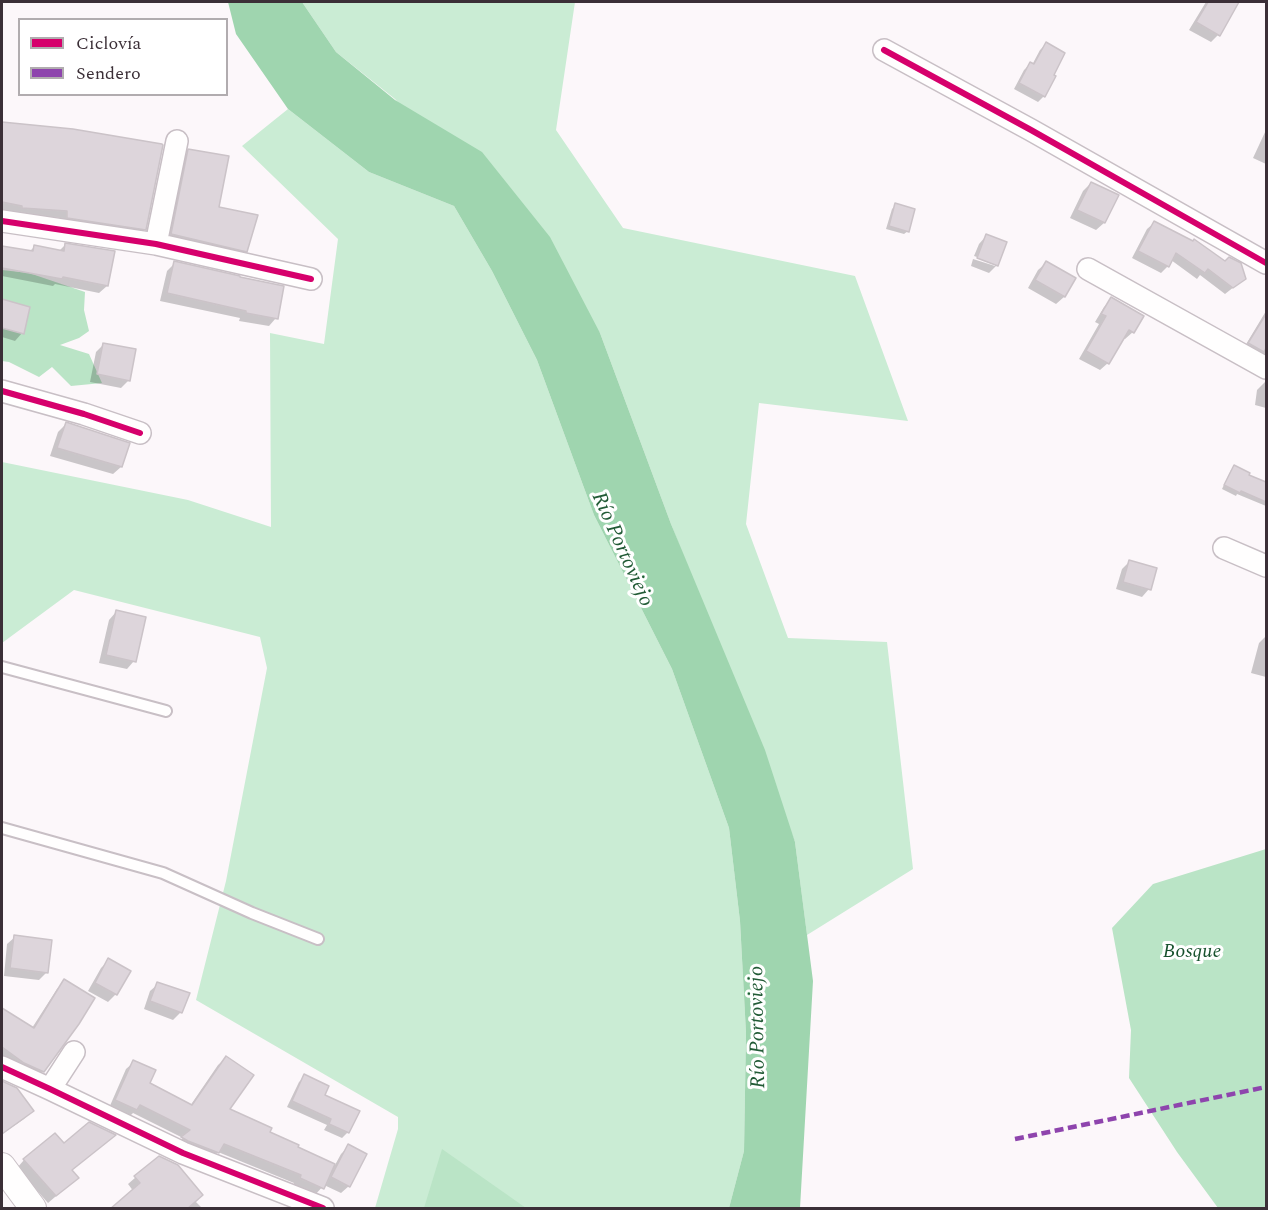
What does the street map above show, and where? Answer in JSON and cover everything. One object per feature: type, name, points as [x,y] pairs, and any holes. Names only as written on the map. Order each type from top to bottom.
[{"type":"street","points":[[884,50],[1051,141],[1266,263]]},
{"type":"street","points":[[156,244],[177,141]]},
{"type":"street","points":[[2,221],[156,244],[311,279]]},
{"type":"street","points":[[1088,269],[1266,368]]},
{"type":"street","points":[[2,391],[84,414],[140,433]]},
{"type":"street","points":[[1224,548],[1266,566]]},
{"type":"street","points":[[50,1089],[74,1052]]},
{"type":"street","points":[[2,1067],[183,1153],[323,1209]]},
{"type":"street","points":[[2,1166],[33,1209]]},
{"type":"lane","points":[[2,667],[166,711]]},
{"type":"lane","points":[[2,828],[163,873],[252,913],[318,939]]},
{"type":"shaded area","points":[[302,2],[575,2],[556,130],[623,228],[855,276],[908,421],[759,403],[746,524],[788,638],[887,642],[913,869],[807,935],[795,842],[671,524],[600,333],[395,99],[336,52]]},
{"type":"shaded area","points":[[288,109],[369,172],[454,206],[492,271],[537,360],[594,515],[672,669],[729,828],[740,921],[746,1033],[744,1151],[729,1208],[375,1208],[398,1129],[398,1117],[196,1000],[226,881],[267,668],[260,637],[74,590],[2,643],[2,462],[188,500],[271,527],[270,333],[324,344],[338,239],[242,146]]},
{"type":"green space","points":[[2,270],[29,273],[85,292],[84,310],[89,331],[79,338],[60,345],[89,354],[102,383],[71,386],[52,367],[39,377],[9,362],[2,361]]},
{"type":"green space","name":"Bosque","points":[[1266,849],[1266,1208],[1218,1208],[1177,1152],[1129,1078],[1131,1030],[1112,928],[1153,884]]},
{"type":"green space","points":[[442,1149],[526,1208],[424,1208]]},
{"type":"water","name":"Río Portoviejo","points":[[228,2],[302,2],[336,52],[395,100],[482,152],[550,237],[600,333],[671,524],[765,750],[795,842],[813,981],[800,1208],[729,1208],[744,1151],[746,1033],[740,921],[729,828],[672,669],[594,515],[537,360],[492,271],[454,206],[369,172],[288,109],[236,34]]},
{"type":"building","points":[[1208,2],[1239,2],[1220,36],[1196,22]]},
{"type":"building","points":[[1046,42],[1065,53],[1045,97],[1019,83],[1030,62],[1034,64]]},
{"type":"building","points":[[2,122],[73,129],[162,144],[146,230],[67,218],[67,211],[22,208],[22,206],[2,202]]},
{"type":"building","points":[[188,149],[229,156],[219,207],[258,215],[247,252],[171,234]]},
{"type":"building","points":[[1091,182],[1119,195],[1105,223],[1077,210]]},
{"type":"building","points":[[895,203],[915,209],[909,232],[889,226]]},
{"type":"building","points":[[1154,221],[1193,241],[1194,239],[1225,261],[1229,257],[1241,263],[1246,279],[1233,288],[1208,269],[1205,273],[1176,253],[1169,267],[1138,251]]},
{"type":"building","points":[[986,234],[1007,242],[998,266],[977,258]]},
{"type":"building","points":[[65,243],[115,251],[108,286],[2,268],[2,246],[33,251],[34,245],[64,251]]},
{"type":"building","points":[[174,261],[284,286],[278,319],[167,293]]},
{"type":"building","points":[[1046,261],[1076,278],[1065,297],[1035,280]]},
{"type":"building","points":[[1111,297],[1144,316],[1134,333],[1129,330],[1109,364],[1086,351],[1106,316],[1101,314]]},
{"type":"building","points":[[2,299],[30,307],[24,334],[2,328]]},
{"type":"building","points":[[1266,314],[1266,348],[1264,352],[1248,343]]},
{"type":"building","points":[[103,343],[136,349],[130,381],[97,374]]},
{"type":"building","points":[[66,422],[130,443],[122,467],[57,448]]},
{"type":"building","points":[[1234,465],[1266,482],[1266,502],[1224,485]]},
{"type":"building","points":[[1129,560],[1157,568],[1151,590],[1123,582]]},
{"type":"building","points":[[116,610],[146,617],[136,662],[106,655]]},
{"type":"building","points":[[14,935],[52,940],[48,973],[10,968]]},
{"type":"building","points":[[108,958],[131,971],[117,995],[95,983]]},
{"type":"building","points":[[64,979],[95,998],[44,1072],[24,1063],[2,1047],[2,1008],[34,1028]]},
{"type":"building","points":[[157,982],[190,993],[182,1013],[150,1001]]},
{"type":"building","points":[[226,1056],[254,1075],[230,1109],[272,1128],[270,1132],[335,1164],[324,1189],[300,1178],[301,1175],[224,1144],[219,1153],[188,1141],[181,1137],[190,1130],[140,1105],[137,1110],[115,1100],[133,1060],[156,1070],[150,1083],[192,1105]]},
{"type":"building","points":[[304,1074],[329,1086],[325,1095],[360,1111],[349,1133],[329,1124],[331,1119],[292,1101]]},
{"type":"building","points":[[2,1081],[17,1088],[34,1111],[2,1134]]},
{"type":"building","points":[[89,1122],[116,1135],[72,1170],[79,1178],[56,1196],[23,1159],[55,1133],[64,1143]]},
{"type":"building","points":[[348,1144],[367,1154],[350,1187],[331,1177]]},
{"type":"building","points":[[159,1156],[178,1165],[203,1195],[187,1209],[110,1209],[140,1183],[134,1176]]},
{"type":"marked path","points":[[1015,1139],[1266,1087]]},
{"type":"cycle path","points":[[884,50],[1266,263]]},
{"type":"cycle path","points":[[2,221],[156,244],[311,279]]},
{"type":"cycle path","points":[[2,391],[84,414],[140,433]]},
{"type":"cycle path","points":[[2,1067],[183,1153],[323,1208]]}]
